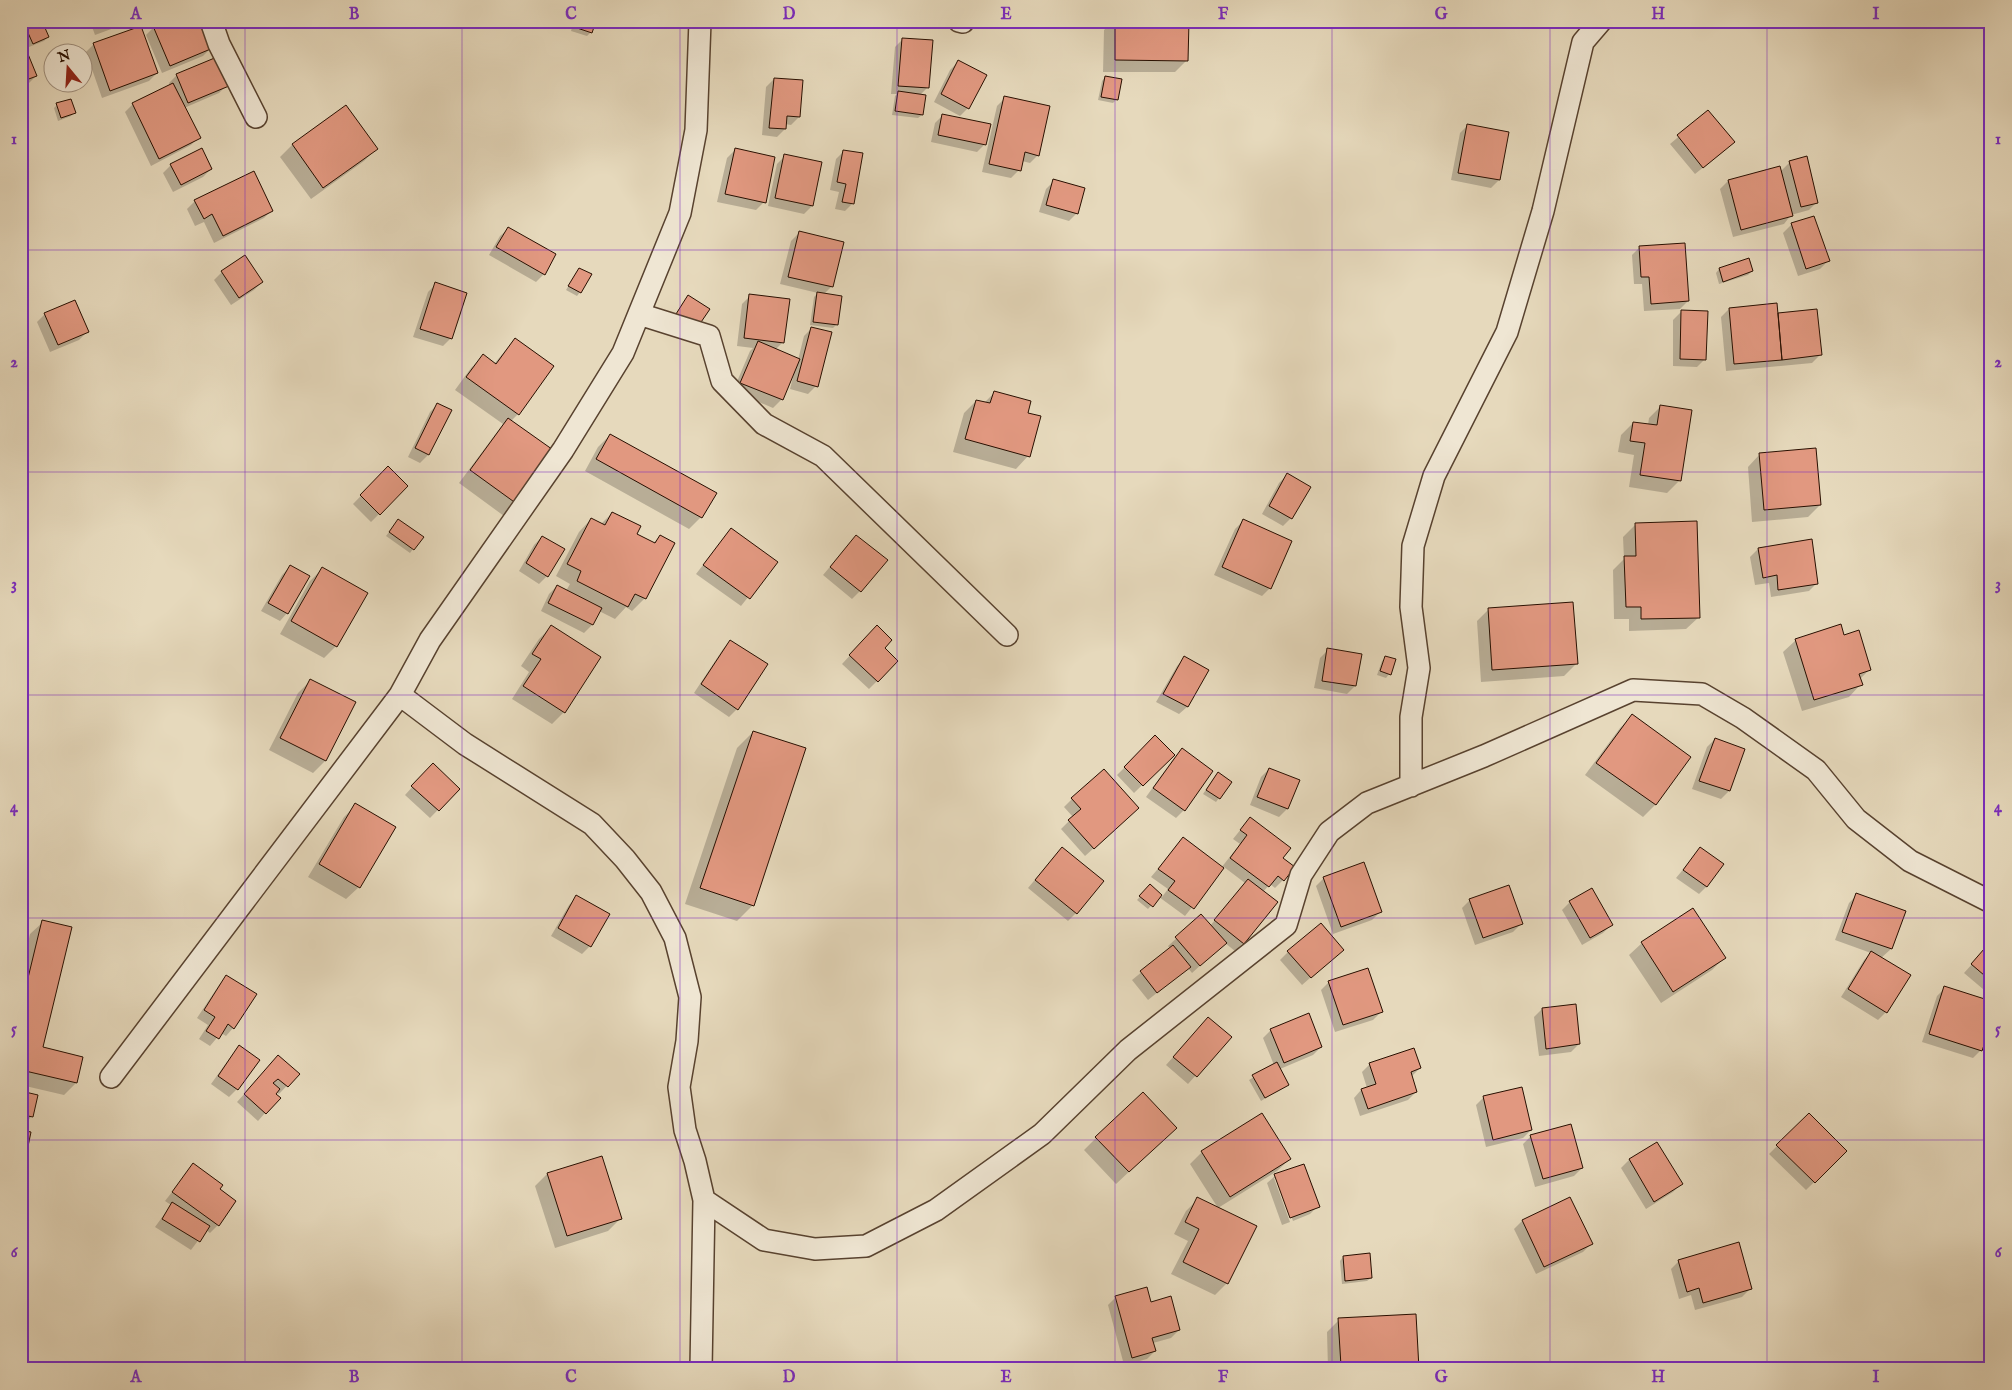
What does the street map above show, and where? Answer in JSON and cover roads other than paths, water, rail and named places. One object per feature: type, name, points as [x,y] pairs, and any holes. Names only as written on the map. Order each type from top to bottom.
[{"type":"street","points":[[210,21],[219,44],[256,117]]},
{"type":"street","points":[[111,1077],[400,695],[430,640],[563,450],[623,353],[680,213],[696,130],[700,21]]},
{"type":"street","points":[[1411,786],[1411,717],[1419,668],[1411,607],[1413,546],[1434,476],[1507,332],[1543,211],[1583,42],[1600,21]]},
{"type":"street","points":[[639,314],[709,336],[722,381],[764,424],[823,456],[1007,635]]},
{"type":"street","points":[[704,1200],[764,1240],[815,1249],[866,1246],[936,1210],[1042,1134],[1128,1050],[1286,925],[1301,876],[1329,832],[1367,803],[1567,721],[1633,690],[1702,694],[1743,718],[1816,770],[1856,819],[1910,861],[1991,902]]},
{"type":"street","points":[[400,695],[465,744],[592,824],[625,859],[651,892],[675,938],[690,997],[687,1041],[679,1086],[685,1130],[695,1161],[704,1200],[701,1369]]}]
